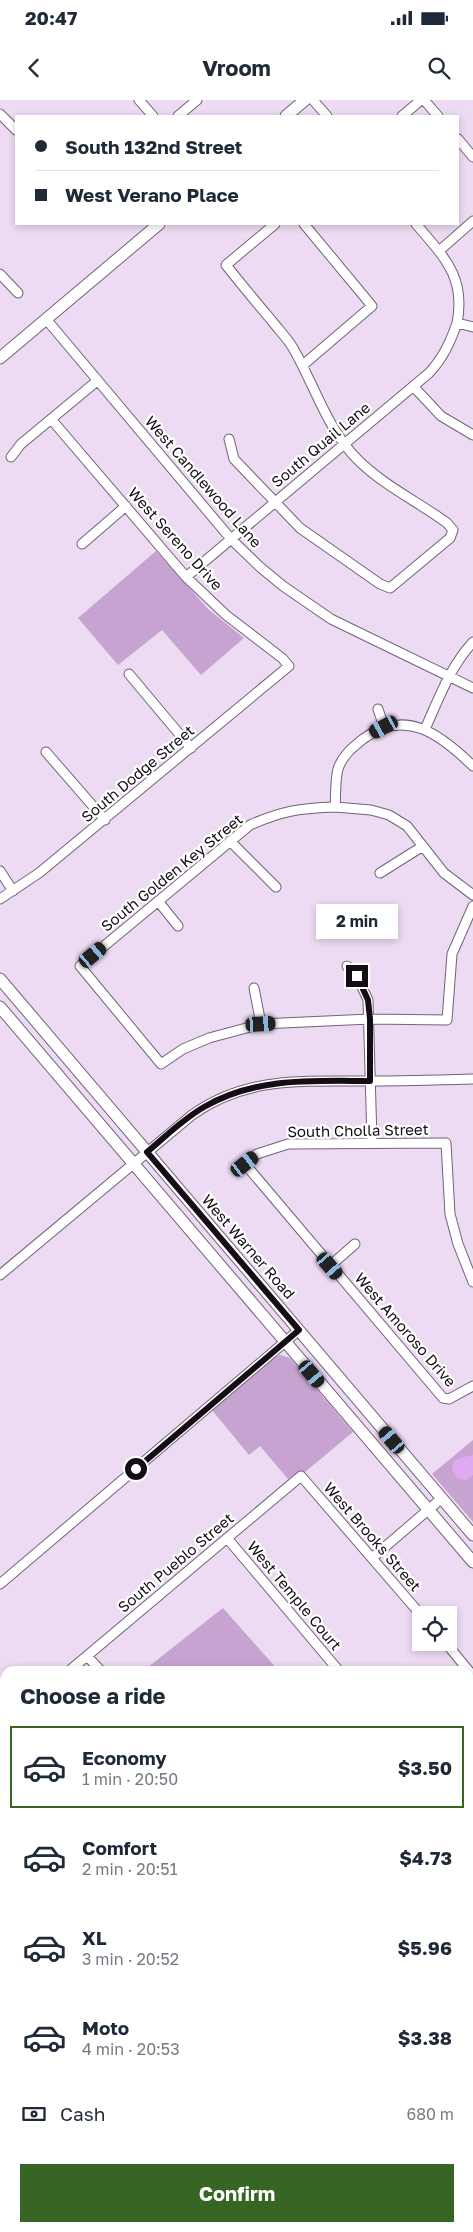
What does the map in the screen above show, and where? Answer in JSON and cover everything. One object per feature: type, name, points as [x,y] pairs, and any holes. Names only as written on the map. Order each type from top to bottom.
[{"type":"main road","points":[[287,115],[305,100]]},
{"type":"main road","points":[[0,358],[158,225]]},
{"type":"main road","name":"West Warner Road","points":[[0,979],[473,1535]]},
{"type":"main road","points":[[0,1007],[473,1562]]},
{"type":"street","points":[[139,100],[152,115]]},
{"type":"street","points":[[179,115],[197,100]]},
{"type":"street","points":[[314,100],[326,115]]},
{"type":"street","points":[[403,115],[422,100],[437,115]]},
{"type":"street","points":[[0,114],[15,129]]},
{"type":"street","points":[[459,140],[473,157]]},
{"type":"street","points":[[439,251],[473,221]]},
{"type":"street","points":[[229,439],[234,459],[300,528],[380,584],[390,588],[450,538],[453,530],[447,523],[425,507],[389,486],[370,471],[344,444],[331,426],[292,345],[226,265],[274,225]]},
{"type":"street","points":[[303,365],[372,306],[305,225]]},
{"type":"street","name":"South Quail Lane","points":[[186,577],[413,386],[440,361],[457,323],[460,310],[459,290],[455,274],[439,251],[417,225]]},
{"type":"street","points":[[0,274],[18,293]]},
{"type":"street","name":"West Candlewood Lane","points":[[46,319],[231,539],[284,586],[331,619],[473,688]]},
{"type":"street","points":[[457,323],[473,327]]},
{"type":"street","points":[[11,457],[21,444],[97,381]]},
{"type":"street","points":[[413,386],[441,416],[473,435]]},
{"type":"street","name":"West Sereno Drive","points":[[51,419],[186,577],[226,615],[282,658],[289,666]]},
{"type":"street","points":[[82,544],[126,506]]},
{"type":"street","points":[[425,729],[449,675],[462,654],[473,642]]},
{"type":"street","name":"South Dodge Street","points":[[0,899],[39,873],[105,820],[289,666]]},
{"type":"street","points":[[129,674],[191,748]]},
{"type":"street","points":[[378,708],[384,727]]},
{"type":"street","points":[[335,807],[338,767],[351,748],[368,735],[384,727],[406,724],[425,729],[455,749],[473,766]]},
{"type":"street","points":[[46,752],[105,820]]},
{"type":"street","name":"South Golden Key Street","points":[[261,1024],[209,1038],[183,1049],[161,1064],[80,966],[250,825],[278,813],[302,808],[335,807],[371,810],[389,814],[407,826],[444,873],[473,895]]},
{"type":"street","points":[[230,841],[276,887]]},
{"type":"street","points":[[380,873],[422,846]]},
{"type":"street","points":[[0,871],[13,891]]},
{"type":"street","points":[[158,901],[178,926]]},
{"type":"street","points":[[254,988],[261,1024],[370,1019],[447,1020],[452,954],[473,906]]},
{"type":"street","points":[[347,966],[357,976],[368,1000],[372,1142]]},
{"type":"street","points":[[0,1275],[203,1107],[239,1090],[276,1083],[473,1079]]},
{"type":"street","name":"South Cholla Street","points":[[245,1164],[258,1154],[288,1144],[446,1142],[450,1214],[458,1244],[473,1282]]},
{"type":"street","name":"West Amoroso Drive","points":[[245,1164],[444,1398],[448,1399],[473,1386]]},
{"type":"street","points":[[330,1266],[355,1244]]},
{"type":"street","points":[[0,1584],[299,1330]]},
{"type":"street","name":"South Pueblo Street","points":[[75,1666],[301,1476]]},
{"type":"street","name":"West Brooks Street","points":[[301,1476],[413,1606]]},
{"type":"street","points":[[372,1558],[442,1498]]},
{"type":"street","name":"West Temple Court","points":[[227,1538],[335,1666]]},
{"type":"street","points":[[452,1651],[465,1666]]},
{"type":"street","points":[[87,1656],[96,1666]]},
{"type":"shaded area","points":[[156,551],[208,609],[244,638],[201,675],[162,630],[118,665],[78,618]]},
{"type":"shaded area","points":[[280,1355],[290,1358],[353,1432],[305,1472],[295,1474],[288,1479],[260,1446],[249,1455],[212,1410],[275,1357]]},
{"type":"shaded area","points":[[473,1440],[473,1522],[432,1474]]},
{"type":"shaded area","points":[[473,1455],[473,1475],[466,1480],[457,1478],[452,1469],[454,1462],[459,1458]]},
{"type":"shaded area","points":[[223,1608],[275,1666],[149,1666]]},
{"type":"route","points":[[136,1469],[299,1330],[147,1152],[203,1107],[239,1090],[276,1083],[370,1081],[370,1019],[368,1000],[357,976]]}]
